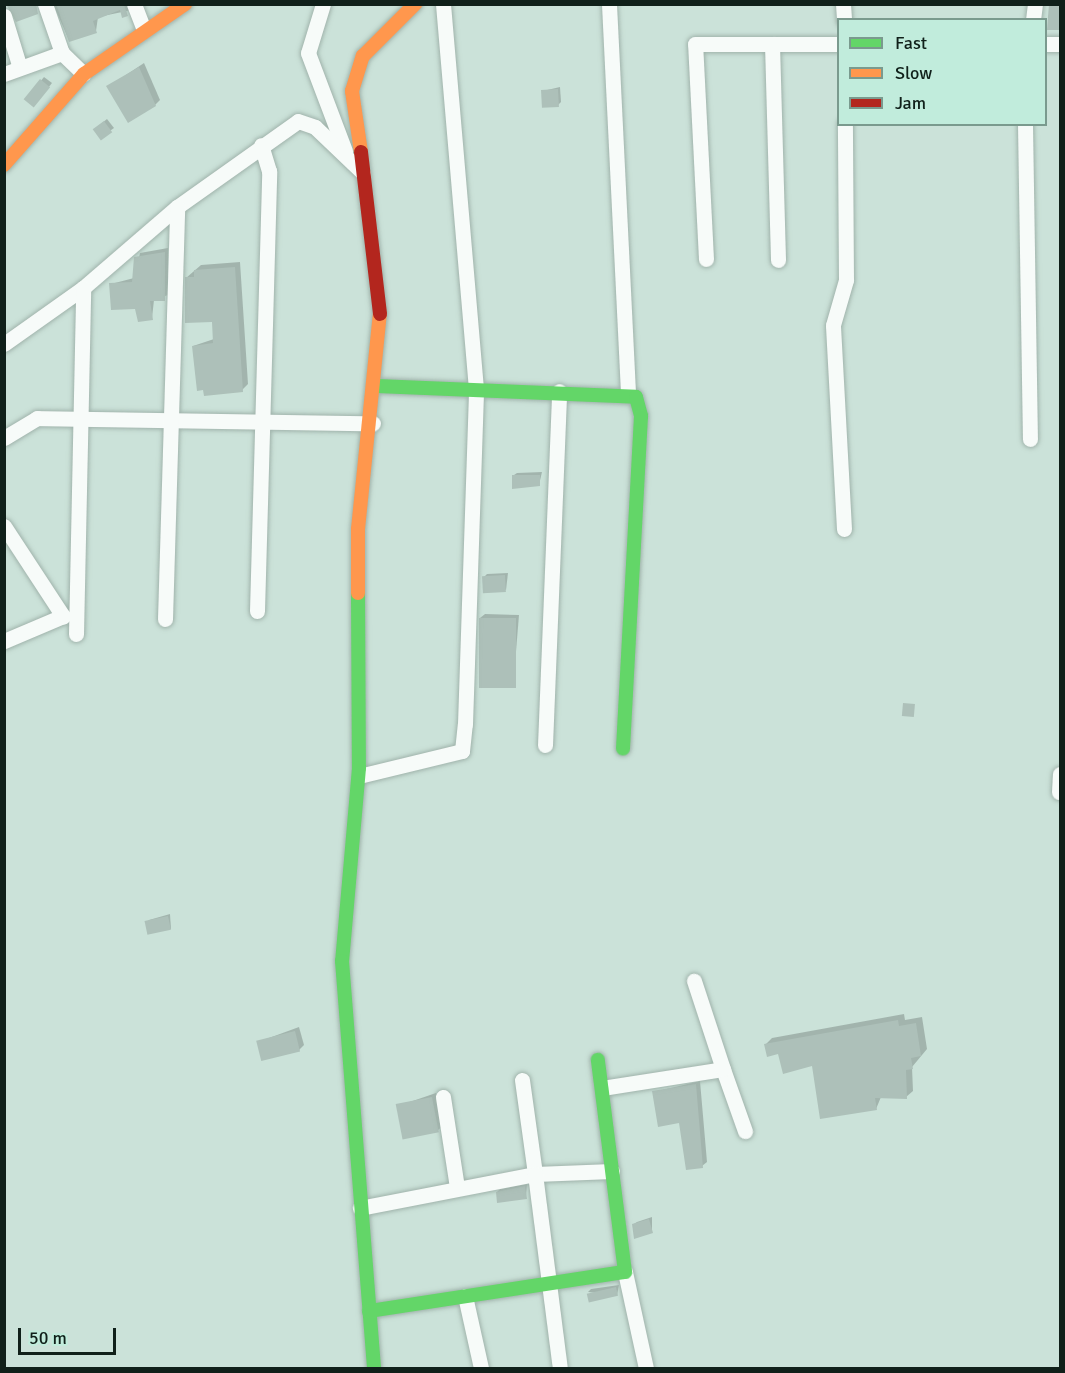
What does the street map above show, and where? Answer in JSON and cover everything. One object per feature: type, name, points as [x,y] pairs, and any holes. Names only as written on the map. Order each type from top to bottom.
[{"type":"street","points":[[45,4],[62,53],[84,74]]},
{"type":"street","points":[[134,4],[144,30]]},
{"type":"street","points":[[4,165],[84,74],[144,30],[185,4]]},
{"type":"street","points":[[323,4],[308,53],[350,160]]},
{"type":"street","points":[[374,1368],[342,961],[358,776],[358,529],[377,386],[382,299],[378,239],[363,173],[353,113],[354,72],[374,41],[415,4]]},
{"type":"street","points":[[358,776],[462,751],[476,389],[443,4]]},
{"type":"street","points":[[609,4],[628,393]]},
{"type":"street","points":[[4,16],[20,68]]},
{"type":"street","points":[[706,259],[695,44],[837,44]]},
{"type":"street","points":[[772,44],[778,260]]},
{"type":"street","points":[[4,74],[62,53]]},
{"type":"street","points":[[4,344],[83,288],[177,207],[298,121],[308,123],[363,173]]},
{"type":"street","points":[[843,529],[833,326],[846,280],[845,126]]},
{"type":"street","points":[[1025,126],[1030,439]]},
{"type":"street","points":[[257,611],[269,171],[261,146]]},
{"type":"street","points":[[165,619],[173,420],[177,207]]},
{"type":"street","points":[[76,634],[83,288]]},
{"type":"street","points":[[377,386],[628,393],[636,397],[641,416],[623,749]]},
{"type":"street","points":[[545,745],[559,391]]},
{"type":"street","points":[[4,438],[37,418],[373,423]]},
{"type":"street","points":[[4,526],[63,616],[4,641]]},
{"type":"street","points":[[1059,792],[1060,774]]},
{"type":"street","points":[[694,981],[746,1131]]},
{"type":"street","points":[[598,1060],[625,1272],[646,1368]]},
{"type":"street","points":[[602,1088],[723,1069]]},
{"type":"street","points":[[522,1080],[560,1368]]},
{"type":"street","points":[[443,1097],[457,1187]]},
{"type":"street","points":[[360,1209],[457,1187],[535,1174],[612,1171]]},
{"type":"street","points":[[369,1311],[625,1272]]},
{"type":"street","points":[[465,1296],[481,1368]]},
{"type":"building","points":[[6,4],[36,4],[38,14],[16,22]]},
{"type":"building","points":[[56,4],[124,4],[128,16],[122,18],[120,10],[93,21],[97,33],[69,42]]},
{"type":"building","points":[[1049,4],[1060,4],[1060,30],[1047,30]]},
{"type":"building","points":[[139,67],[156,106],[128,123],[106,86]]},
{"type":"building","points":[[40,79],[50,87],[34,107],[24,99]]},
{"type":"building","points":[[558,89],[559,107],[542,108],[541,90]]},
{"type":"building","points":[[104,121],[112,132],[101,141],[93,129]]},
{"type":"building","points":[[165,252],[165,301],[150,301],[153,320],[138,322],[135,309],[111,310],[109,283],[132,282],[134,257]]},
{"type":"building","points":[[235,267],[243,392],[204,396],[203,390],[197,391],[192,346],[213,343],[212,322],[185,323],[185,277],[194,277],[194,270]]},
{"type":"building","points":[[512,475],[540,475],[540,486],[512,489]]},
{"type":"building","points":[[505,575],[506,592],[483,593],[482,576]]},
{"type":"building","points":[[479,618],[516,618],[516,688],[479,688]]},
{"type":"building","points":[[903,703],[915,704],[914,717],[902,716]]},
{"type":"building","points":[[168,916],[171,930],[147,935],[145,921]]},
{"type":"building","points":[[898,1020],[899,1026],[916,1023],[921,1056],[911,1058],[913,1069],[906,1070],[907,1099],[875,1098],[877,1110],[820,1119],[812,1066],[783,1074],[778,1054],[767,1057],[764,1044]]},
{"type":"building","points":[[295,1031],[300,1051],[261,1061],[256,1041]]},
{"type":"building","points":[[696,1084],[703,1168],[686,1170],[679,1123],[658,1127],[652,1091]]},
{"type":"building","points":[[432,1097],[439,1132],[403,1139],[396,1104]]},
{"type":"building","points":[[525,1186],[527,1199],[497,1203],[496,1192]]},
{"type":"building","points":[[649,1219],[653,1233],[634,1239],[632,1224]]},
{"type":"building","points":[[616,1287],[618,1296],[589,1303],[587,1294]]},
{"type":"traffic: fast","points":[[377,386],[636,397],[641,416],[623,749]]},
{"type":"traffic: fast","points":[[358,593],[359,768],[342,961],[374,1368]]},
{"type":"traffic: fast","points":[[369,1311],[625,1272],[598,1060]]},
{"type":"traffic: slow","points":[[4,165],[84,74],[185,4]]},
{"type":"traffic: slow","points":[[361,152],[352,91],[363,56],[415,4]]},
{"type":"traffic: slow","points":[[358,593],[358,529],[380,314]]},
{"type":"traffic: jam","points":[[361,152],[380,314]]}]
